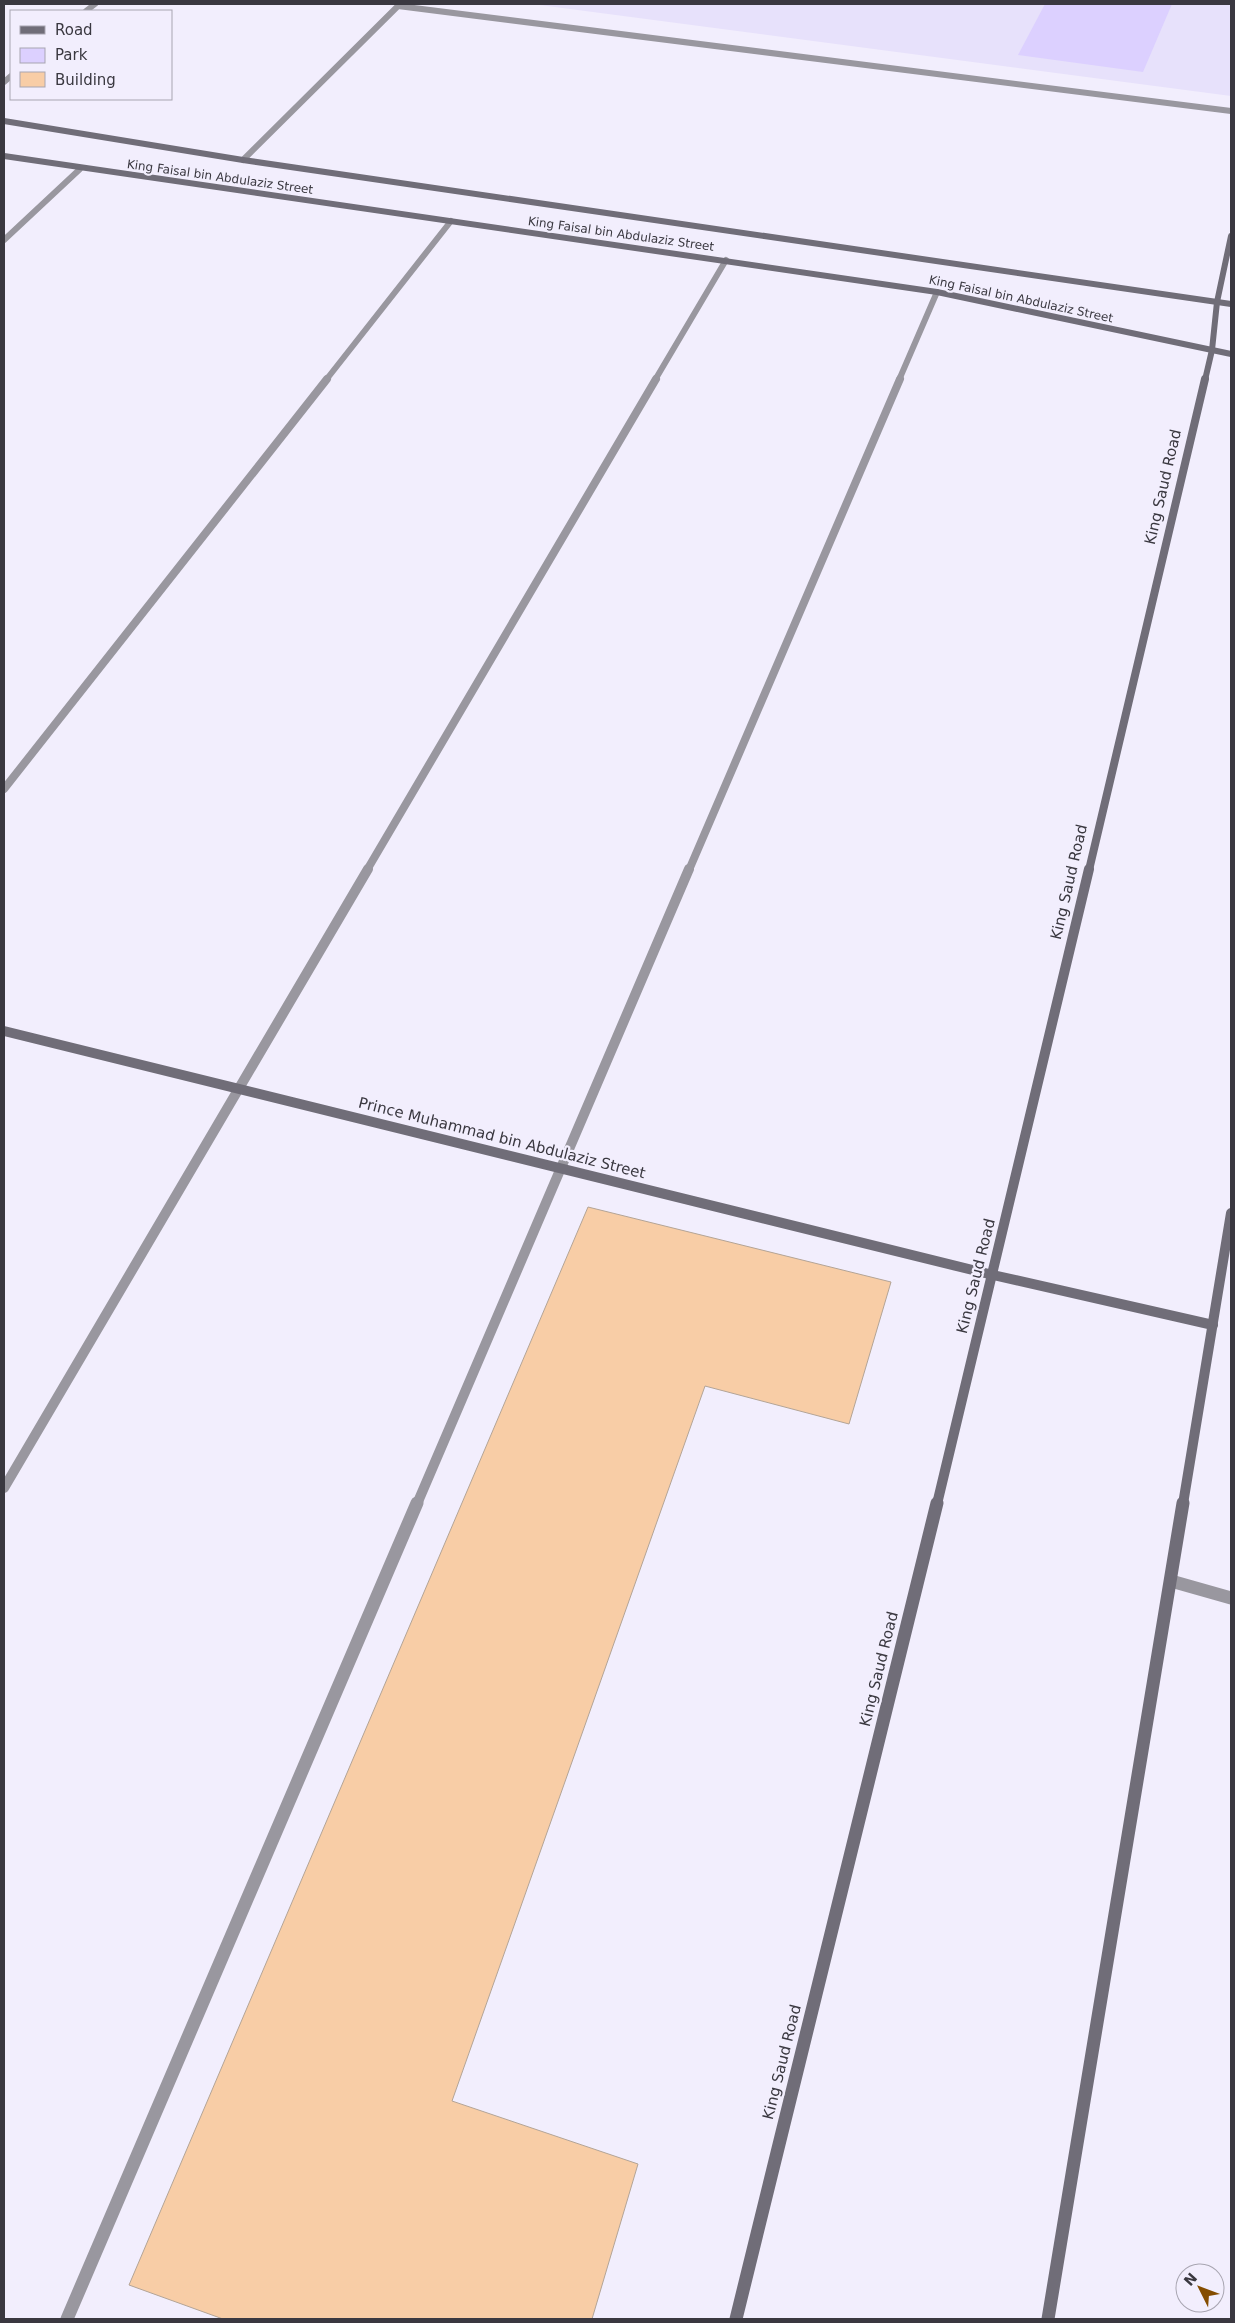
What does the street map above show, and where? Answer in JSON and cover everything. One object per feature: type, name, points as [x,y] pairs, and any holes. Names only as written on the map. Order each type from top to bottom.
[{"type":"main road","name":"King Faisal bin Abdulaziz Street","points":[[4,121],[243,160],[1231,304]]},
{"type":"main road","name":"King Faisal bin Abdulaziz Street","points":[[4,156],[80,169],[726,260],[937,292],[1231,354]]},
{"type":"main road","name":"King Saud Road","points":[[736,2319],[993,1275],[1212,350],[1217,302],[1231,236]]},
{"type":"main road","name":"Prince Muhammad bin Abdulaziz Street","points":[[4,1030],[993,1275],[1213,1325]]},
{"type":"main road","points":[[1048,2319],[1231,1213]]},
{"type":"street","points":[[243,160],[398,6],[1231,111]]},
{"type":"street","points":[[4,240],[80,169]]},
{"type":"street","points":[[4,789],[451,221]]},
{"type":"street","points":[[4,1488],[726,260]]},
{"type":"street","points":[[67,2319],[937,292]]},
{"type":"street","points":[[1171,1581],[1231,1598]]},
{"type":"shaded area","points":[[532,4],[1231,4],[1231,96]]},
{"type":"green space","points":[[1045,4],[1172,4],[1143,72],[1018,55]]},
{"type":"building","points":[[588,1207],[891,1282],[849,1424],[705,1386],[452,2101],[638,2164],[592,2319],[223,2319],[129,2285]]}]
